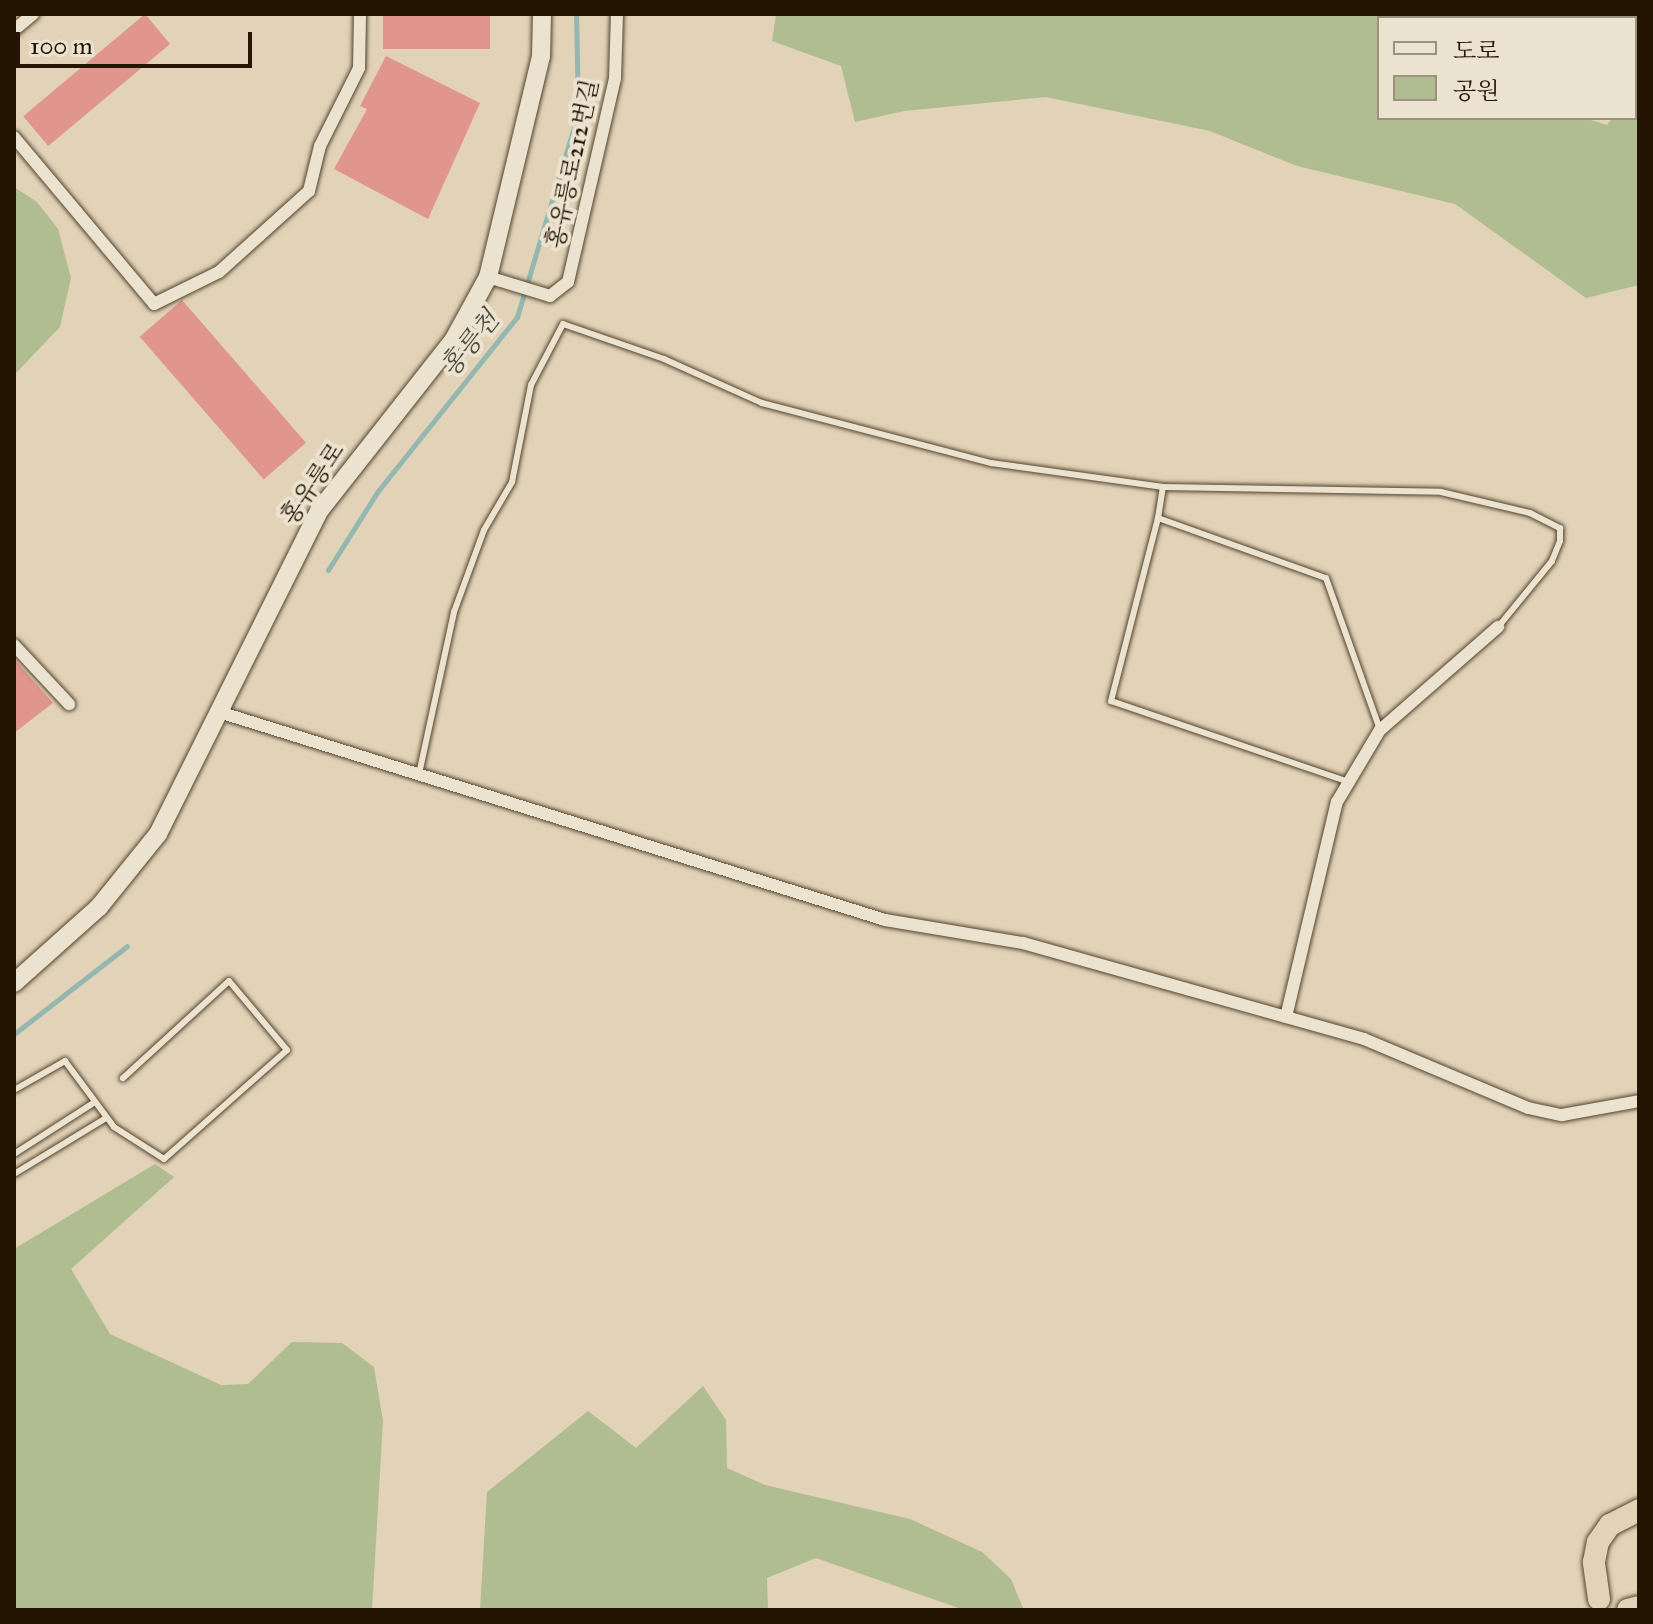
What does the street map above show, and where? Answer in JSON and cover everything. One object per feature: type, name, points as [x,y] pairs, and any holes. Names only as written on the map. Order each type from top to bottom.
[{"type":"highway","points":[[1599,1599],[1594,1562],[1598,1542],[1610,1525],[1639,1510]]},
{"type":"highway","points":[[1628,1610],[1639,1607]]},
{"type":"street","points":[[14,30],[33,14]]},
{"type":"street","points":[[14,137],[154,304],[219,272],[309,191],[320,146],[359,68],[360,14]]},
{"type":"street","name":"홍유릉로","points":[[14,983],[99,907],[158,834],[227,714],[319,511],[453,341],[488,277],[541,56],[542,14]]},
{"type":"street","name":"홍유릉로212번길","points":[[488,277],[555,295],[572,273],[615,78],[617,14]]},
{"type":"street","points":[[1286,1017],[1337,802],[1380,730],[1498,627]]},
{"type":"street","points":[[14,645],[69,704]]},
{"type":"street","points":[[227,714],[885,920],[1023,943],[1364,1039],[1528,1108],[1562,1115],[1639,1101]]},
{"type":"lane","points":[[419,774],[454,612],[484,530],[512,482],[531,385],[563,324],[664,359],[762,403],[991,463],[1163,487],[1441,492],[1530,513],[1560,528],[1560,541],[1552,561],[1498,627]]},
{"type":"lane","points":[[1163,487],[1158,518],[1111,701],[1349,782]]},
{"type":"lane","points":[[1158,518],[1326,578],[1380,730]]},
{"type":"lane","points":[[14,1090],[65,1061],[106,1118],[164,1159],[287,1050],[229,981],[123,1078]]},
{"type":"lane","points":[[14,1154],[95,1102]]},
{"type":"lane","points":[[14,1174],[106,1118]]},
{"type":"green space","points":[[776,14],[1491,14],[1377,16],[1377,120],[1591,120],[1607,125],[1611,120],[1637,120],[1639,69],[1639,285],[1586,298],[1455,204],[1297,166],[1210,131],[1046,97],[904,111],[855,122],[841,66],[772,41]]},
{"type":"green space","points":[[14,187],[37,202],[58,229],[71,278],[60,327],[14,375]]},
{"type":"green space","points":[[155,1164],[174,1177],[71,1269],[110,1334],[221,1385],[248,1384],[292,1342],[342,1343],[374,1367],[383,1421],[372,1610],[14,1610],[14,1249]]},
{"type":"green space","points":[[703,1386],[726,1420],[727,1468],[765,1485],[910,1519],[982,1552],[1011,1579],[1023,1608],[964,1610],[816,1558],[767,1578],[768,1610],[480,1610],[487,1492],[588,1411],[636,1448]]},
{"type":"building","points":[[145,14],[170,44],[48,146],[23,116]]},
{"type":"building","points":[[383,14],[490,14],[490,49],[383,49]]},
{"type":"building","points":[[386,56],[480,103],[428,219],[334,169],[367,109],[360,106]]},
{"type":"building","points":[[182,300],[306,443],[264,479],[140,337]]},
{"type":"building","points":[[14,659],[53,703],[14,733]]},
{"type":"waterway","name":"홍릉천","points":[[328,570],[378,491],[517,317],[578,114],[576,14]]},
{"type":"waterway","name":"홍릉천","points":[[14,1034],[127,946]]}]
